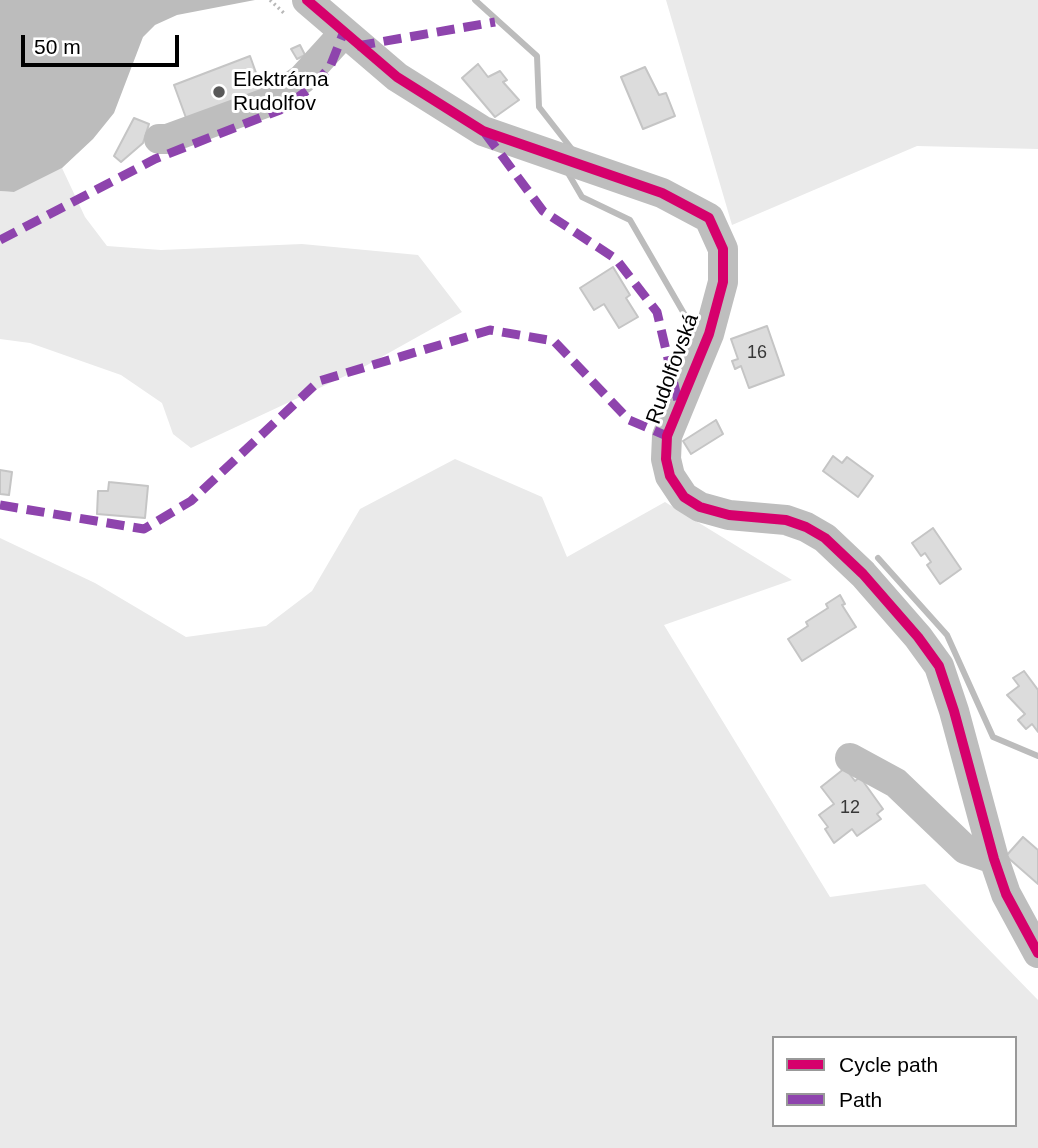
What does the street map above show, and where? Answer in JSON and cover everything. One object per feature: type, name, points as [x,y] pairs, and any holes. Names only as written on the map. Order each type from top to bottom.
[{"type":"street","name":"Rudolfovská","points":[[301,12],[335,27],[397,77],[483,131],[662,192],[709,218],[723,249],[723,282],[709,334],[667,436],[666,460],[670,476],[684,496],[701,507],[729,515],[786,520],[825,538],[863,575],[918,637],[939,666],[1006,894],[1038,953]]},
{"type":"street","points":[[159,139],[167,139],[271,101],[302,79],[335,27]]},
{"type":"street","points":[[850,758],[896,783],[965,849],[994,859]]},
{"type":"path","points":[[270,0],[301,12]]},
{"type":"shaded area","points":[[0,0],[255,0],[177,15],[155,25],[143,37],[114,113],[93,139],[62,168],[14,192],[0,191]]},
{"type":"shaded area","points":[[666,0],[1038,0],[1038,149],[917,146],[732,225]]},
{"type":"shaded area","points":[[62,168],[85,217],[107,246],[161,250],[302,244],[418,255],[462,312],[360,369],[191,448],[173,434],[162,403],[121,375],[30,343],[0,339],[0,191],[14,192]]},
{"type":"shaded area","points":[[455,459],[542,497],[567,557],[665,502],[792,580],[664,625],[830,897],[925,884],[1038,1000],[1038,1148],[0,1148],[0,538],[95,583],[186,637],[266,626],[312,591],[360,509]]},
{"type":"building","points":[[300,45],[305,55],[297,59],[291,49]]},
{"type":"building","name":"Elektrárna Rudolfov","points":[[250,56],[265,98],[189,126],[174,85]]},
{"type":"building","points":[[478,64],[488,77],[500,71],[507,80],[503,82],[519,100],[495,117],[462,78]]},
{"type":"building","points":[[645,67],[659,95],[666,93],[675,116],[643,129],[621,77]]},
{"type":"building","points":[[134,118],[149,124],[143,143],[121,162],[114,156]]},
{"type":"building","points":[[613,267],[630,295],[626,298],[638,317],[619,328],[604,304],[594,310],[580,288]]},
{"type":"building","points":[[767,326],[784,375],[749,388],[741,366],[735,369],[732,361],[738,359],[731,339]]},
{"type":"building","points":[[716,420],[723,434],[691,454],[683,441]]},
{"type":"building","points":[[833,456],[842,463],[847,457],[873,476],[858,497],[823,471]]},
{"type":"building","points":[[0,470],[12,472],[9,495],[0,494]]},
{"type":"building","points":[[109,482],[148,486],[145,518],[97,514],[98,491],[108,491]]},
{"type":"building","points":[[933,528],[961,569],[940,584],[927,565],[931,562],[925,553],[921,556],[912,543]]},
{"type":"building","points":[[840,595],[845,604],[842,605],[856,627],[802,661],[788,639],[808,626],[806,622],[828,608],[826,604]]},
{"type":"building","points":[[1024,671],[1038,690],[1038,732],[1032,724],[1026,729],[1018,720],[1025,714],[1007,695],[1019,686],[1013,678]]},
{"type":"building","points":[[845,768],[855,781],[860,777],[883,809],[877,814],[881,819],[857,836],[852,829],[834,843],[825,829],[828,827],[819,815],[834,804],[821,787]]},
{"type":"building","points":[[1023,837],[1038,850],[1038,884],[1006,856]]},
{"type":"waterway","points":[[475,0],[537,56],[539,107],[571,148]]},
{"type":"waterway","points":[[568,173],[582,197],[630,220],[697,336]]},
{"type":"waterway","points":[[878,558],[947,635],[993,737],[1038,756]]},
{"type":"marked path","points":[[357,46],[495,22]]},
{"type":"marked path","points":[[0,240],[155,159],[280,110],[312,87],[330,67],[343,34]]},
{"type":"marked path","points":[[485,133],[543,211],[616,259],[657,312],[678,401]]},
{"type":"marked path","points":[[0,505],[144,529],[191,501],[319,381],[490,330],[554,341],[629,420],[667,436]]},
{"type":"cycle path","points":[[307,0],[397,77],[483,131],[662,193],[709,218],[723,249],[723,282],[709,334],[667,436],[666,459],[670,476],[684,497],[700,507],[729,515],[786,520],[825,538],[863,574],[918,637],[939,666],[1006,894],[1038,953]]},
{"type":"place","name":"Elektrárna Rudolfov","points":[[219,92]]}]
